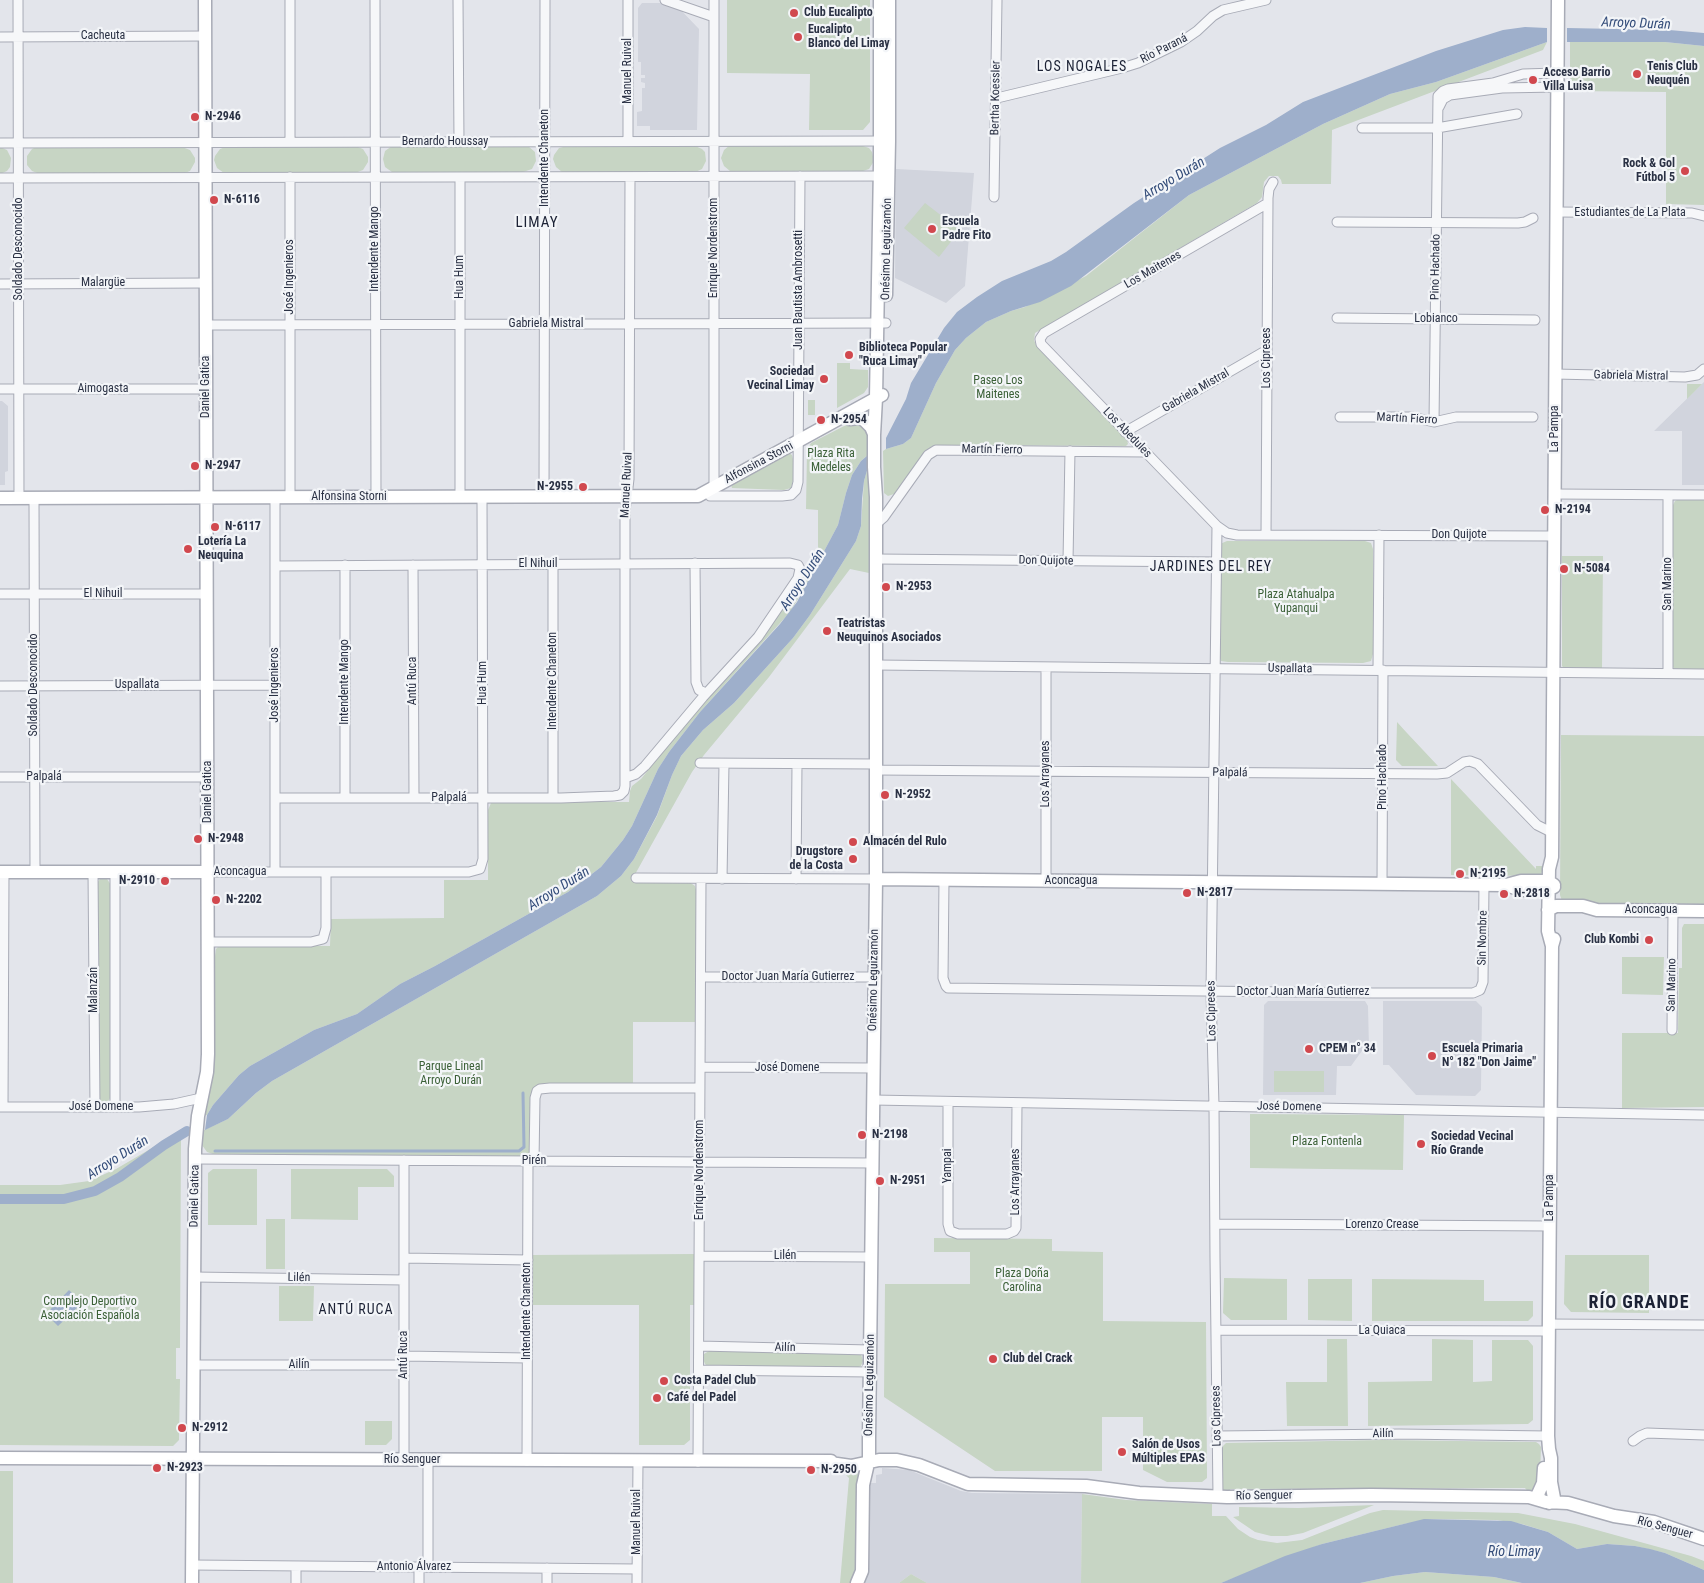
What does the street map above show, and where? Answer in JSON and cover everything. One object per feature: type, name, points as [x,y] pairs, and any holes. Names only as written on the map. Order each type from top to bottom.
[{"type":"street","name":"Soldado Desconocido","points":[[18,0],[19,498]]},
{"type":"street","name":"Daniel Gatica","points":[[192,1583],[195,1159],[198,1116],[207,1072],[208,1054],[205,0]]},
{"type":"street","points":[[290,0],[290,142]]},
{"type":"street","name":"Intendente Mango","points":[[375,0],[376,497]]},
{"type":"street","points":[[458,0],[459,142]]},
{"type":"street","name":"Intendente Chaneton","points":[[544,496],[545,0]]},
{"type":"street","name":"Manuel Ruival","points":[[628,0],[628,141]]},
{"type":"street","points":[[665,0],[714,17]]},
{"type":"street","name":"Enrique Nordenstrom","points":[[714,0],[714,492]]},
{"type":"street","name":"Onésimo Leguizamón","points":[[880,0],[885,141]]},
{"type":"street","name":"Onésimo Leguizamón","points":[[876,497],[879,477],[889,0]]},
{"type":"street","name":"Bertha Koessler","points":[[994,196],[997,0]]},
{"type":"street","points":[[1220,0],[1223,10]]},
{"type":"street","name":"Río Paraná","points":[[997,98],[1138,63],[1182,42],[1223,10],[1266,0]]},
{"type":"street","name":"La Pampa","points":[[1545,1501],[1538,1492],[1543,1483],[1544,1458],[1548,1449],[1552,946],[1548,934],[1554,910],[1549,866],[1552,857],[1553,833],[1558,0]]},
{"type":"street","name":"Cacheuta","points":[[0,37],[205,36]]},
{"type":"street","name":"Pino Hachado","points":[[1434,422],[1437,99],[1439,94],[1448,89],[1498,82],[1538,70],[1557,70]]},
{"type":"street","points":[[1438,112],[1441,101],[1450,95],[1502,88],[1557,87]]},
{"type":"street","points":[[1362,128],[1437,128],[1517,114]]},
{"type":"street","name":"Bernardo Houssay","points":[[0,143],[885,141]]},
{"type":"street","name":"Juan Bautista Ambrosetti","points":[[794,493],[798,482],[800,176]]},
{"type":"street","points":[[0,178],[884,176]]},
{"type":"street","name":"José Ingenieros","points":[[290,177],[290,497]]},
{"type":"street","name":"Hua Hum","points":[[460,177],[460,497]]},
{"type":"street","name":"Manuel Ruival","points":[[623,793],[625,789],[625,512],[629,479],[630,177]]},
{"type":"street","name":"Los Cipreses","points":[[1266,535],[1268,192],[1273,182]]},
{"type":"street","name":"Los Maitenes","points":[[1040,339],[1044,334],[1268,203]]},
{"type":"street","name":"Estudiantes de La Plata","points":[[1556,212],[1692,214],[1704,216]]},
{"type":"street","points":[[1337,222],[1518,223],[1533,218]]},
{"type":"street","name":"Malargüe","points":[[0,284],[206,283]]},
{"type":"street","name":"Lobianco","points":[[1337,318],[1535,320]]},
{"type":"street","name":"Gabriela Mistral","points":[[206,325],[882,324]]},
{"type":"street","name":"Los Abedules","points":[[1040,339],[1043,346],[1217,526]]},
{"type":"street","name":"Gabriela Mistral","points":[[1125,432],[1267,350]]},
{"type":"street","name":"Gabriela Mistral","points":[[1556,374],[1689,377],[1697,375],[1704,369]]},
{"type":"street","name":"Aimogasta","points":[[0,389],[206,388]]},
{"type":"street","name":"Onésimo Leguizamón","points":[[857,1583],[862,1571],[863,1485],[868,1463],[869,1438],[876,880],[876,497],[874,435],[880,400]]},
{"type":"street","name":"Alfonsina Storni","points":[[820,430],[850,419],[880,400]]},
{"type":"street","name":"Alfonsina Storni","points":[[0,498],[698,496],[714,492],[820,430],[832,421],[880,400]]},
{"type":"street","name":"Martín Fierro","points":[[1340,417],[1412,417],[1434,422],[1456,417],[1533,417]]},
{"type":"street","points":[[850,419],[858,418],[864,420],[872,427],[874,435]]},
{"type":"street","name":"Martín Fierro","points":[[876,524],[883,518],[928,455],[934,451],[1145,452]]},
{"type":"street","points":[[1068,561],[1070,451]]},
{"type":"street","name":"Alfonsina Storni","points":[[714,492],[782,496],[794,493]]},
{"type":"street","points":[[1555,494],[1704,495]]},
{"type":"street","name":"San Marino","points":[[1668,495],[1668,673]]},
{"type":"street","name":"José Ingenieros","points":[[275,497],[275,872]]},
{"type":"street","name":"Hua Hum","points":[[480,869],[483,859],[482,497]]},
{"type":"street","name":"Soldado Desconocido","points":[[34,498],[35,872]]},
{"type":"street","name":"Los Cipreses","points":[[1217,526],[1211,991],[1218,1496]]},
{"type":"street","name":"Don Quijote","points":[[1217,526],[1232,535],[1554,536]]},
{"type":"street","name":"Pino Hachado","points":[[1379,535],[1383,774],[1382,884]]},
{"type":"street","name":"Don Quijote","points":[[876,559],[1216,562]]},
{"type":"street","points":[[625,778],[636,774],[645,766],[706,693],[699,690],[696,682],[695,563]]},
{"type":"street","name":"El Nihuil","points":[[275,566],[793,563],[800,567],[798,578],[766,627],[749,648],[706,693]]},
{"type":"street","name":"Intendente Chaneton","points":[[553,564],[553,798]]},
{"type":"street","name":"Intendente Mango","points":[[345,565],[345,798]]},
{"type":"street","name":"Antú Ruca","points":[[412,565],[414,798]]},
{"type":"street","name":"El Nihuil","points":[[0,594],[207,594]]},
{"type":"street","name":"Uspallata","points":[[876,665],[1704,674]]},
{"type":"street","name":"Los Arrayanes","points":[[1046,667],[1046,881]]},
{"type":"street","name":"Uspallata","points":[[0,686],[275,684]]},
{"type":"street","name":"Palpalá","points":[[700,763],[1046,771],[1441,774],[1466,762],[1474,762],[1537,825],[1553,833]]},
{"type":"street","points":[[722,879],[724,764]]},
{"type":"street","points":[[796,879],[797,764]]},
{"type":"street","name":"Palpalá","points":[[0,777],[208,777]]},
{"type":"street","name":"Palpalá","points":[[275,798],[553,798],[614,796],[623,793]]},
{"type":"street","name":"Aconcagua","points":[[2,872],[469,872],[480,869]]},
{"type":"street","points":[[2,872],[2,1107]]},
{"type":"street","name":"Malanzán","points":[[93,872],[95,1107]]},
{"type":"street","name":"Malanzán","points":[[115,872],[115,1107]]},
{"type":"street","points":[[208,942],[311,942],[322,939],[326,928],[326,872]]},
{"type":"street","name":"Aconcagua","points":[[636,878],[1506,884],[1521,890],[1551,886]]},
{"type":"street","name":"Enrique Nordenstrom","points":[[698,1462],[701,879]]},
{"type":"street","name":"Doctor Juan María Gutierrez","points":[[944,880],[943,978],[946,986],[955,989],[1473,993],[1480,990]]},
{"type":"street","name":"Sin Nombre","points":[[1480,990],[1482,982],[1484,884]]},
{"type":"street","name":"Aconcagua","points":[[1554,910],[1580,914],[1598,910],[1704,911]]},
{"type":"street","name":"San Marino","points":[[1672,1030],[1673,910]]},
{"type":"street","name":"Doctor Juan María Gutierrez","points":[[701,977],[874,977]]},
{"type":"street","name":"José Domene","points":[[700,1067],[873,1068]]},
{"type":"street","name":"Intendente Chaneton","points":[[527,1461],[528,1260],[531,1161],[537,1091],[550,1088],[700,1088]]},
{"type":"street","name":"José Domene","points":[[2,1107],[157,1106],[201,1098]]},
{"type":"street","name":"José Domene","points":[[873,1100],[1704,1115]]},
{"type":"street","name":"Yampai","points":[[948,1102],[948,1224],[950,1231],[958,1234],[1007,1234],[1014,1231]]},
{"type":"street","name":"Los Arrayanes","points":[[1014,1231],[1016,1224],[1017,1103]]},
{"type":"street","name":"Pirén","points":[[195,1159],[872,1163]]},
{"type":"street","name":"Antú Ruca","points":[[404,1160],[404,1460]]},
{"type":"street","name":"Lorenzo Crease","points":[[1215,1224],[1550,1226]]},
{"type":"street","name":"Lilén","points":[[699,1256],[871,1257]]},
{"type":"street","points":[[404,1258],[528,1260]]},
{"type":"street","name":"Lilén","points":[[194,1277],[404,1280]]},
{"type":"street","name":"La Quiaca","points":[[1216,1330],[1704,1326]]},
{"type":"street","name":"Ailín","points":[[699,1346],[870,1350]]},
{"type":"street","name":"Ailín","points":[[193,1365],[527,1358]]},
{"type":"street","name":"Ailín","points":[[699,1370],[870,1372]]},
{"type":"street","name":"Ailín","points":[[1217,1436],[1399,1434],[1548,1436]]},
{"type":"street","points":[[1633,1441],[1640,1436],[1648,1434],[1704,1434]]},
{"type":"street","name":"Río Senguer","points":[[0,1458],[824,1462],[861,1456],[869,1438]]},
{"type":"street","points":[[419,1583],[424,1567],[428,1460]]},
{"type":"street","name":"Río Senguer","points":[[824,1462],[851,1466],[890,1460],[912,1463],[961,1482],[976,1485],[1086,1486],[1130,1493],[1218,1496],[1529,1496],[1545,1501],[1572,1504],[1614,1516],[1654,1522],[1704,1539]]},
{"type":"street","name":"Manuel Ruival","points":[[637,1583],[638,1461]]},
{"type":"street","name":"Antonio Álvarez","points":[[192,1565],[637,1568]]},
{"type":"street","points":[[296,1566],[296,1583]]},
{"type":"street","points":[[547,1568],[547,1583]]},
{"type":"shaded area","points":[[642,3],[674,3],[699,29],[697,130],[650,130],[650,126],[637,126],[637,112],[642,111],[642,88],[645,88],[645,83],[641,82],[641,78],[645,78],[645,75],[641,75],[641,62],[638,62],[638,8]]},
{"type":"shaded area","name":"Escuela Padre Fito","points":[[896,169],[974,173],[965,286],[946,303],[895,278]]},
{"type":"shaded area","points":[[1704,382],[1704,485],[1682,485],[1682,431],[1654,431]]},
{"type":"shaded area","points":[[0,401],[8,406],[8,471],[5,472],[5,485],[0,485]]},
{"type":"shaded area","points":[[1268,1001],[1365,1001],[1368,1006],[1369,1048],[1364,1048],[1351,1066],[1337,1066],[1336,1095],[1263,1095],[1264,1005]]},
{"type":"shaded area","name":"Escuela Primaria N° 182 \"Don Jaime\"","points":[[1383,1001],[1476,1001],[1482,1007],[1481,1090],[1475,1096],[1416,1095],[1389,1065],[1383,1065]]},
{"type":"shaded area","points":[[882,1468],[909,1470],[961,1491],[972,1493],[1082,1494],[1081,1583],[927,1583],[911,1574],[899,1583],[864,1583],[868,1566],[870,1483],[876,1483],[876,1475],[882,1474]]},
{"type":"green space","name":"Eucalipto Blanco del Limay","points":[[727,0],[870,0],[870,122],[863,130],[809,130],[810,74],[727,73]]},
{"type":"green space","name":"Paseo Los Maitenes","points":[[1547,42],[1543,50],[1332,130],[1331,184],[1282,184],[1278,176],[1269,176],[1264,182],[1262,197],[1257,203],[1035,333],[1034,340],[1036,345],[1127,440],[1128,444],[1126,446],[934,445],[926,450],[894,494],[888,496],[884,493],[883,451],[903,444],[911,438],[936,383],[955,350],[966,338],[986,322],[1025,307],[1086,276],[1189,195],[1323,124],[1390,94],[1436,82]]},
{"type":"green space","name":"Tenis Club Neuquén","points":[[1570,42],[1665,42],[1704,46],[1704,205],[1666,204],[1666,92],[1570,91]]},
{"type":"green space","points":[[693,145],[705,152],[706,161],[702,169],[693,173],[562,172],[556,167],[553,159],[559,148],[567,146]]},
{"type":"green space","points":[[730,145],[860,145],[869,148],[874,161],[869,169],[860,172],[735,172],[730,171],[724,166],[721,158],[724,150]]},
{"type":"green space","points":[[228,146],[355,146],[363,149],[368,157],[368,162],[363,170],[355,173],[228,174],[217,168],[214,160],[220,149]]},
{"type":"green space","points":[[392,146],[528,146],[535,152],[536,161],[532,169],[523,172],[397,173],[385,167],[383,159],[385,151]]},
{"type":"green space","points":[[0,147],[7,150],[11,158],[10,167],[7,171],[0,174]]},
{"type":"green space","points":[[36,147],[182,147],[190,150],[195,158],[195,162],[190,171],[182,174],[40,174],[32,171],[27,165],[27,156]]},
{"type":"green space","points":[[925,203],[960,230],[939,257],[904,228]]},
{"type":"green space","points":[[837,363],[850,363],[850,369],[868,370],[868,387],[864,393],[837,408]]},
{"type":"green space","points":[[1687,384],[1702,384],[1687,399]]},
{"type":"green space","points":[[808,400],[815,400],[815,415],[808,415]]},
{"type":"green space","points":[[852,422],[868,427],[870,453],[861,461],[852,475],[838,525],[804,589],[790,612],[700,712],[669,752],[658,769],[632,826],[601,867],[568,892],[400,984],[357,1014],[314,1030],[250,1066],[239,1075],[213,1105],[207,1115],[203,1116],[215,1054],[216,949],[226,945],[330,946],[331,919],[444,918],[444,880],[488,880],[488,810],[491,803],[629,802],[632,786],[641,779],[696,710],[766,632],[818,555],[818,510],[806,509],[807,450],[811,443]]},
{"type":"green space","name":"Plaza Rita Medeles","points":[[789,453],[793,459],[793,481],[791,488],[784,490],[732,488],[731,485]]},
{"type":"green space","name":"Parque Lineal Arroyo Durán","points":[[870,465],[869,573],[850,569],[769,677],[704,755],[692,772],[633,878],[689,882],[695,886],[697,893],[696,1022],[633,1022],[633,1084],[532,1092],[530,1100],[530,1152],[525,1156],[216,1155],[207,1152],[202,1145],[202,1131],[228,1119],[272,1081],[597,896],[621,876],[634,859],[657,816],[681,756],[703,730],[734,703],[793,638],[810,615],[856,541],[861,526],[864,481]]},
{"type":"green space","points":[[1679,499],[1704,499],[1704,671],[1675,670],[1673,667],[1673,505]]},
{"type":"green space","name":"Plaza Atahualpa Yupanqui","points":[[1227,541],[1365,541],[1371,543],[1373,549],[1373,654],[1371,661],[1363,663],[1221,661],[1219,655],[1220,544]]},
{"type":"green space","points":[[1562,556],[1603,556],[1602,669],[1565,669],[1562,666]]},
{"type":"green space","points":[[1397,722],[1438,766],[1402,766],[1396,760]]},
{"type":"green space","points":[[1561,735],[1704,736],[1704,904],[1568,903],[1562,901],[1560,895]]},
{"type":"green space","points":[[1451,779],[1536,869],[1536,866],[1544,866],[1541,874],[1536,876],[1451,875]]},
{"type":"green space","points":[[100,879],[107,879],[111,885],[111,1096],[108,1102],[104,1103],[98,1100],[97,883]]},
{"type":"green space","points":[[1684,924],[1704,924],[1704,1107],[1622,1108],[1622,1033],[1678,1033],[1679,968],[1682,968],[1682,928]]},
{"type":"green space","points":[[1622,957],[1664,957],[1663,995],[1622,994]]},
{"type":"green space","points":[[1274,1071],[1324,1071],[1324,1092],[1274,1092]]},
{"type":"green space","name":"Plaza Fontenla","points":[[1250,1114],[1404,1115],[1403,1170],[1250,1168]]},
{"type":"green space","name":"Complejo Deportivo Asociación Española","points":[[181,1131],[180,1348],[176,1348],[176,1379],[180,1379],[179,1440],[173,1446],[0,1445],[0,1185],[60,1185],[89,1181],[116,1169]]},
{"type":"green space","points":[[213,1169],[257,1169],[257,1225],[208,1225],[208,1173]]},
{"type":"green space","points":[[291,1169],[387,1169],[394,1176],[394,1187],[358,1187],[358,1220],[291,1219]]},
{"type":"green space","points":[[266,1219],[285,1219],[285,1269],[266,1269]]},
{"type":"green space","name":"Plaza Doña Carolina","points":[[934,1238],[1052,1239],[1052,1251],[1103,1252],[1103,1321],[1206,1322],[1207,1478],[1202,1482],[1167,1482],[1143,1470],[1143,1417],[1102,1417],[1102,1471],[995,1471],[884,1397],[885,1284],[970,1284],[970,1252],[934,1252]]},
{"type":"green space","points":[[695,1254],[695,1305],[690,1305],[690,1440],[684,1445],[639,1445],[639,1305],[531,1305],[531,1255]]},
{"type":"green space","points":[[1565,1255],[1649,1255],[1649,1313],[1571,1312],[1564,1304]]},
{"type":"green space","points":[[1224,1278],[1287,1279],[1287,1320],[1231,1320],[1223,1313]]},
{"type":"green space","points":[[1308,1279],[1352,1279],[1352,1321],[1308,1320]]},
{"type":"green space","points":[[1372,1279],[1484,1280],[1484,1301],[1533,1301],[1533,1316],[1528,1321],[1372,1321]]},
{"type":"green space","points":[[279,1286],[314,1286],[313,1321],[279,1321]]},
{"type":"green space","points":[[1327,1339],[1347,1339],[1348,1426],[1287,1426],[1286,1382],[1327,1382]]},
{"type":"green space","points":[[1432,1339],[1473,1340],[1473,1382],[1492,1381],[1492,1340],[1528,1340],[1533,1346],[1533,1420],[1528,1424],[1368,1426],[1368,1382],[1432,1381]]},
{"type":"green space","points":[[709,1351],[861,1354],[863,1361],[861,1366],[856,1368],[709,1367],[703,1359],[704,1354]]},
{"type":"green space","points":[[365,1421],[392,1421],[392,1439],[386,1445],[365,1445]]},
{"type":"green space","points":[[1383,1440],[1536,1442],[1541,1447],[1540,1476],[1533,1492],[1529,1493],[1525,1488],[1230,1489],[1232,1493],[1225,1493],[1222,1490],[1222,1447],[1226,1443]]},
{"type":"green space","points":[[861,1469],[858,1564],[853,1583],[840,1583],[849,1478],[844,1473],[844,1470]]},
{"type":"green space","points":[[0,1471],[13,1471],[13,1583],[0,1583]]},
{"type":"green space","points":[[1082,1494],[1126,1500],[1212,1504],[1212,1516],[1226,1516],[1238,1529],[1250,1537],[1277,1543],[1302,1540],[1370,1513],[1383,1510],[1518,1513],[1575,1524],[1691,1556],[1704,1561],[1704,1570],[1665,1553],[1635,1546],[1607,1544],[1577,1549],[1548,1532],[1522,1524],[1497,1520],[1431,1519],[1322,1544],[1221,1583],[1081,1583]]},
{"type":"green space","points":[[1374,1505],[1303,1533],[1287,1536],[1271,1536],[1255,1532],[1233,1517],[1239,1516],[1239,1507],[1298,1508]]},
{"type":"green space","points":[[1425,1572],[1494,1577],[1522,1583],[1360,1583]]},
{"type":"green space","points":[[911,1574],[927,1583],[899,1583]]},
{"type":"water","points":[[1525,27],[1547,28],[1547,42],[1436,82],[1390,94],[1323,124],[1189,195],[1071,286],[1040,302],[1011,311],[986,322],[966,338],[955,350],[936,383],[911,438],[903,444],[886,449],[886,438],[906,399],[911,383],[944,328],[957,312],[977,297],[1002,281],[1051,261],[1134,203],[1220,148],[1266,125],[1303,102],[1436,51],[1503,30]]},
{"type":"water","points":[[1567,28],[1669,30],[1704,33],[1704,46],[1665,42],[1567,42]]},
{"type":"water","points":[[868,455],[868,467],[862,499],[861,526],[856,541],[810,615],[793,638],[734,703],[703,730],[681,756],[657,815],[634,859],[621,876],[597,896],[272,1081],[228,1119],[205,1130],[207,1115],[213,1105],[239,1075],[250,1066],[314,1030],[357,1014],[400,984],[568,892],[601,867],[632,826],[658,769],[669,752],[700,712],[780,624],[797,602],[838,525],[852,475],[861,461]]},
{"type":"water","points":[[69,1290],[82,1303],[58,1326],[46,1314]]},
{"type":"water","name":"Río Limay","points":[[1424,1519],[1511,1521],[1548,1532],[1577,1549],[1607,1544],[1650,1549],[1665,1553],[1704,1570],[1704,1583],[1522,1583],[1494,1577],[1425,1572],[1360,1583],[1221,1583],[1285,1556],[1322,1544]]},
{"type":"waterway","points":[[215,1151],[519,1151],[524,1147],[523,1093]]},
{"type":"waterway","name":"Arroyo Durán","points":[[0,1199],[64,1199],[95,1191],[120,1177],[187,1131]]},
{"type":"place","name":"Club Eucalipto","points":[[794,13]]},
{"type":"place","name":"Eucalipto Blanco del Limay","points":[[798,37]]},
{"type":"place","name":"Tenis Club Neuquén","points":[[1637,74]]},
{"type":"place","name":"Acceso Barrio Villa Luisa","points":[[1533,80]]},
{"type":"place","name":"N-2946","points":[[195,117]]},
{"type":"place","name":"Rock & Gol Fútbol 5","points":[[1685,171]]},
{"type":"place","name":"N-6116","points":[[214,200]]},
{"type":"place","name":"Escuela Padre Fito","points":[[932,229]]},
{"type":"place","name":"Biblioteca Popular \"Ruca Limay\"","points":[[849,355]]},
{"type":"place","name":"Sociedad Vecinal Limay","points":[[824,379]]},
{"type":"place","name":"N-2954","points":[[821,420]]},
{"type":"place","name":"N-2947","points":[[195,466]]},
{"type":"place","name":"N-2955","points":[[583,487]]},
{"type":"place","name":"N-2194","points":[[1545,510]]},
{"type":"place","name":"N-6117","points":[[215,527]]},
{"type":"place","name":"Lotería La Neuquina","points":[[188,549]]},
{"type":"place","name":"N-5084","points":[[1564,569]]},
{"type":"place","name":"N-2953","points":[[886,587]]},
{"type":"place","name":"Teatristas Neuquinos Asociados","points":[[827,631]]},
{"type":"place","name":"N-2952","points":[[885,795]]},
{"type":"place","name":"N-2948","points":[[198,839]]},
{"type":"place","name":"Almacén del Rulo","points":[[853,842]]},
{"type":"place","name":"Drugstore de la Costa","points":[[853,859]]},
{"type":"place","name":"N-2195","points":[[1460,874]]},
{"type":"place","name":"N-2910","points":[[165,881]]},
{"type":"place","name":"N-2817","points":[[1187,893]]},
{"type":"place","name":"N-2818","points":[[1504,894]]},
{"type":"place","name":"N-2202","points":[[216,900]]},
{"type":"place","name":"Club Kombi","points":[[1649,940]]},
{"type":"place","name":"CPEM n° 34","points":[[1309,1049]]},
{"type":"place","name":"Escuela Primaria N° 182 \"Don Jaime\"","points":[[1432,1056]]},
{"type":"place","name":"N-2198","points":[[862,1135]]},
{"type":"place","name":"Sociedad Vecinal Río Grande","points":[[1421,1144]]},
{"type":"place","name":"N-2951","points":[[880,1181]]},
{"type":"place","name":"Club del Crack","points":[[993,1359]]},
{"type":"place","name":"Costa Padel Club","points":[[664,1381]]},
{"type":"place","name":"Café del Padel","points":[[657,1398]]},
{"type":"place","name":"N-2912","points":[[182,1428]]},
{"type":"place","name":"Salón de Usos Múltiples EPAS","points":[[1122,1452]]},
{"type":"place","name":"N-2923","points":[[157,1468]]},
{"type":"place","name":"N-2950","points":[[811,1470]]},
{"type":"district","name":"LOS NOGALES","points":[[1082,67]]},
{"type":"district","name":"LIMAY","points":[[537,223]]},
{"type":"district","name":"JARDINES DEL REY","points":[[1211,567]]},
{"type":"district","name":"RÍO GRANDE","points":[[1639,1303]]},
{"type":"district","name":"ANTÚ RUCA","points":[[356,1310]]}]
